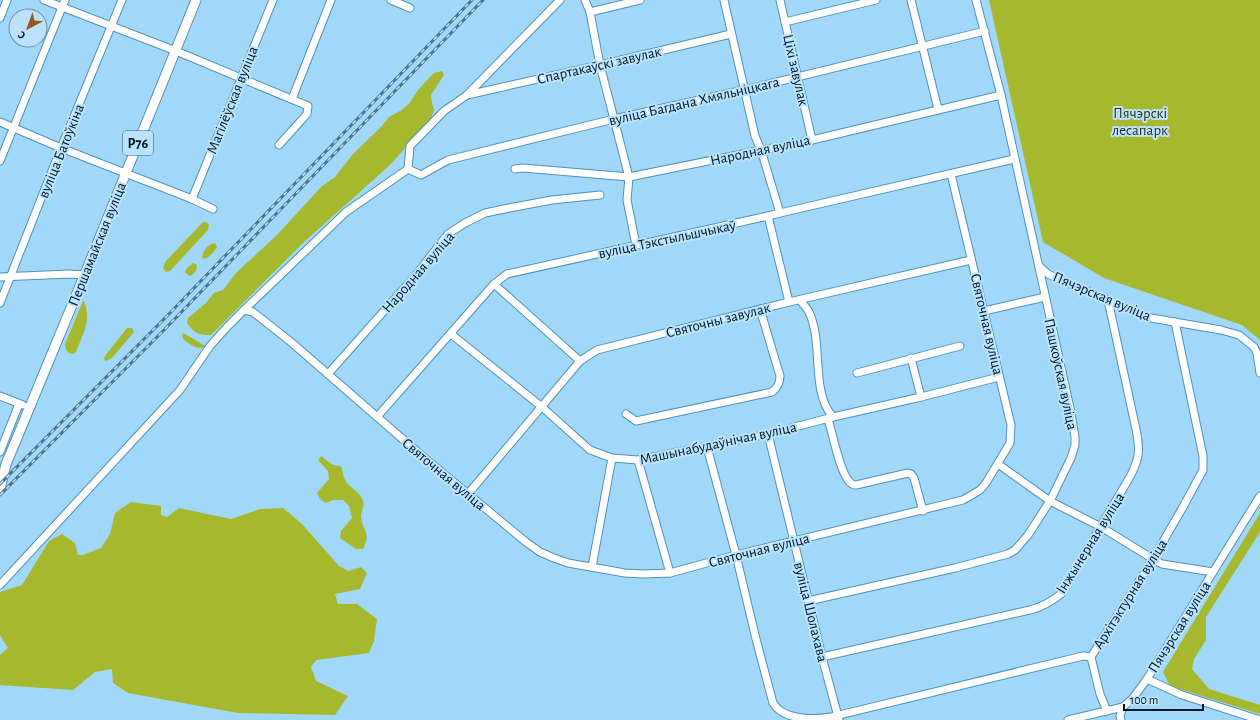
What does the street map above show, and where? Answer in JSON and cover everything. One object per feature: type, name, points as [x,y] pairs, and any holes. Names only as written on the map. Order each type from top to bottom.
[{"type":"main road","name":"Першамайская вуліца","points":[[0,489],[6,464],[85,275],[196,0]]},
{"type":"street","points":[[0,18],[7,0]]},
{"type":"street","points":[[44,0],[176,51],[308,106],[307,114],[280,145]]},
{"type":"street","points":[[0,161],[65,0]]},
{"type":"street","name":"вуліца Батоўкіна","points":[[0,303],[61,148],[122,0]]},
{"type":"street","name":"Магілёўская вуліца","points":[[192,199],[273,0]]},
{"type":"street","points":[[292,99],[331,0]]},
{"type":"street","points":[[391,0],[410,8]]},
{"type":"street","points":[[0,584],[180,390],[210,346],[227,327],[346,212],[408,169],[410,146],[444,111],[467,95],[560,0]]},
{"type":"street","points":[[585,0],[590,12],[600,65],[629,176],[627,200],[636,245]]},
{"type":"street","points":[[590,12],[640,0]]},
{"type":"street","points":[[724,0],[754,136],[761,150],[780,213]]},
{"type":"street","name":"Ціхі завулак","points":[[780,0],[812,140]]},
{"type":"street","points":[[785,22],[876,0]]},
{"type":"street","points":[[911,0],[938,109]]},
{"type":"street","name":"Пашкоўская вуліца","points":[[808,601],[955,568],[1008,554],[1015,550],[1050,500],[1071,458],[1075,445],[1070,408],[1039,266],[1000,96],[976,0]]},
{"type":"street","name":"вуліца Багдана Хмяльніцкага","points":[[408,169],[421,175],[448,160],[923,47],[984,31]]},
{"type":"street","name":"Спартакаўскі завулак","points":[[467,95],[731,34]]},
{"type":"street","name":"Народная вуліца","points":[[515,169],[523,168],[629,176],[812,140],[938,109],[1000,96]]},
{"type":"street","points":[[0,122],[61,148],[192,199],[213,209]]},
{"type":"street","name":"вуліца Тэкстыльшчыкаў","points":[[377,417],[494,284],[507,274],[768,216],[1014,158]]},
{"type":"street","name":"Святочная вуліца","points":[[244,310],[253,312],[281,334],[468,494],[540,552],[554,558],[625,573],[670,573],[736,554],[923,511],[963,500],[980,490],[986,483],[1010,443],[1011,425],[951,174]]},
{"type":"street","name":"Народная вуліца","points":[[328,374],[416,275],[448,234],[485,213],[552,200],[600,195]]},
{"type":"street","points":[[768,216],[789,302]]},
{"type":"street","name":"Святочны завулак","points":[[468,494],[580,361],[597,350],[789,302],[972,260]]},
{"type":"street","name":"Пячэрская вуліца","points":[[1039,266],[1048,274],[1058,279],[1150,318],[1221,330],[1239,335],[1254,347],[1257,353],[1260,373]]},
{"type":"street","points":[[0,277],[69,274],[85,275]]},
{"type":"street","points":[[494,284],[580,361]]},
{"type":"street","points":[[984,311],[1045,297]]},
{"type":"street","points":[[800,300],[809,312],[816,339],[822,398],[831,418],[842,470],[848,481],[853,485],[856,485],[908,473],[911,474],[914,478],[923,511]]},
{"type":"street","name":"Інжынерная вуліца","points":[[822,657],[1039,607],[1052,601],[1061,594],[1131,475],[1136,464],[1139,451],[1137,434],[1108,300]]},
{"type":"street","points":[[626,414],[636,421],[772,392],[777,388],[780,382],[780,376],[760,309]]},
{"type":"street","name":"Архітэктурная вуліца","points":[[736,554],[773,703],[776,710],[783,716],[793,719],[810,720],[839,717],[1083,656],[1091,657],[1153,559],[1203,470],[1203,456],[1175,322]]},
{"type":"street","name":"Машынабудаўнічая вуліца","points":[[451,334],[542,407],[590,450],[612,458],[638,460],[707,447],[768,434],[999,377]]},
{"type":"street","points":[[857,373],[960,346]]},
{"type":"street","points":[[911,358],[921,397]]},
{"type":"street","points":[[0,396],[29,408]]},
{"type":"street","points":[[0,452],[20,404]]},
{"type":"street","name":"вуліца Шолахава","points":[[768,434],[822,657],[839,717]]},
{"type":"street","points":[[707,447],[736,554]]},
{"type":"street","points":[[592,567],[612,458]]},
{"type":"street","points":[[638,460],[670,573]]},
{"type":"street","points":[[998,464],[1050,500],[1101,527],[1162,564],[1213,572]]},
{"type":"street","name":"Пячэрская вуліца","points":[[1123,707],[1133,698],[1147,679],[1260,496]]},
{"type":"street","points":[[1091,657],[1100,694],[1107,711]]},
{"type":"street","points":[[1147,679],[1182,695],[1260,720]]},
{"type":"street","points":[[1068,720],[1123,707]]},
{"type":"street","points":[[1121,720],[1120,716],[1123,707]]},
{"type":"green space","name":"Пячэрскі лесапарк","points":[[989,0],[1260,0],[1260,340],[1242,325],[1104,278],[1043,242]]},
{"type":"green space","points":[[442,71],[444,75],[431,95],[434,110],[431,119],[390,165],[304,242],[211,335],[203,335],[192,330],[187,323],[188,318],[206,303],[214,293],[223,290],[236,273],[278,234],[321,187],[335,177],[353,154],[381,127],[389,117],[409,104],[418,90],[434,73]]},
{"type":"green space","points":[[203,222],[206,222],[209,225],[208,230],[170,271],[166,272],[163,268],[166,261]]},
{"type":"green space","points":[[215,243],[217,247],[216,249],[210,256],[204,259],[202,257],[205,250],[208,246]]},
{"type":"green space","points":[[193,263],[197,265],[196,271],[191,276],[185,272]]},
{"type":"green space","points":[[83,301],[87,314],[86,327],[76,352],[73,354],[66,350],[65,344]]},
{"type":"green space","points":[[127,328],[132,328],[134,332],[112,358],[106,361],[104,359],[105,356]]},
{"type":"green space","points":[[182,333],[205,346],[203,348],[192,345],[183,339]]},
{"type":"green space","points":[[321,456],[333,465],[341,466],[346,481],[362,498],[364,505],[361,516],[367,535],[366,543],[363,549],[356,549],[340,538],[341,531],[352,518],[349,506],[343,500],[333,500],[326,503],[320,499],[317,493],[329,479],[328,471],[318,460]]},
{"type":"green space","points":[[131,502],[161,506],[161,515],[167,517],[179,508],[231,519],[260,509],[283,508],[302,524],[339,566],[349,571],[361,567],[367,573],[360,589],[335,594],[338,604],[357,604],[377,619],[374,641],[369,653],[316,660],[311,667],[316,681],[348,696],[335,715],[238,713],[128,693],[113,683],[112,669],[95,672],[73,690],[0,685],[0,655],[8,648],[0,635],[0,592],[22,585],[49,541],[62,534],[75,543],[78,555],[83,555],[101,548],[110,534],[115,513]]},
{"type":"green space","points":[[1260,513],[1260,532],[1206,617],[1206,640],[1194,659],[1192,669],[1209,689],[1260,705],[1260,714],[1170,686],[1163,672]]},
{"type":"railway","points":[[0,484],[168,315],[472,0]]},
{"type":"railway","points":[[0,495],[165,329],[483,0]]}]
